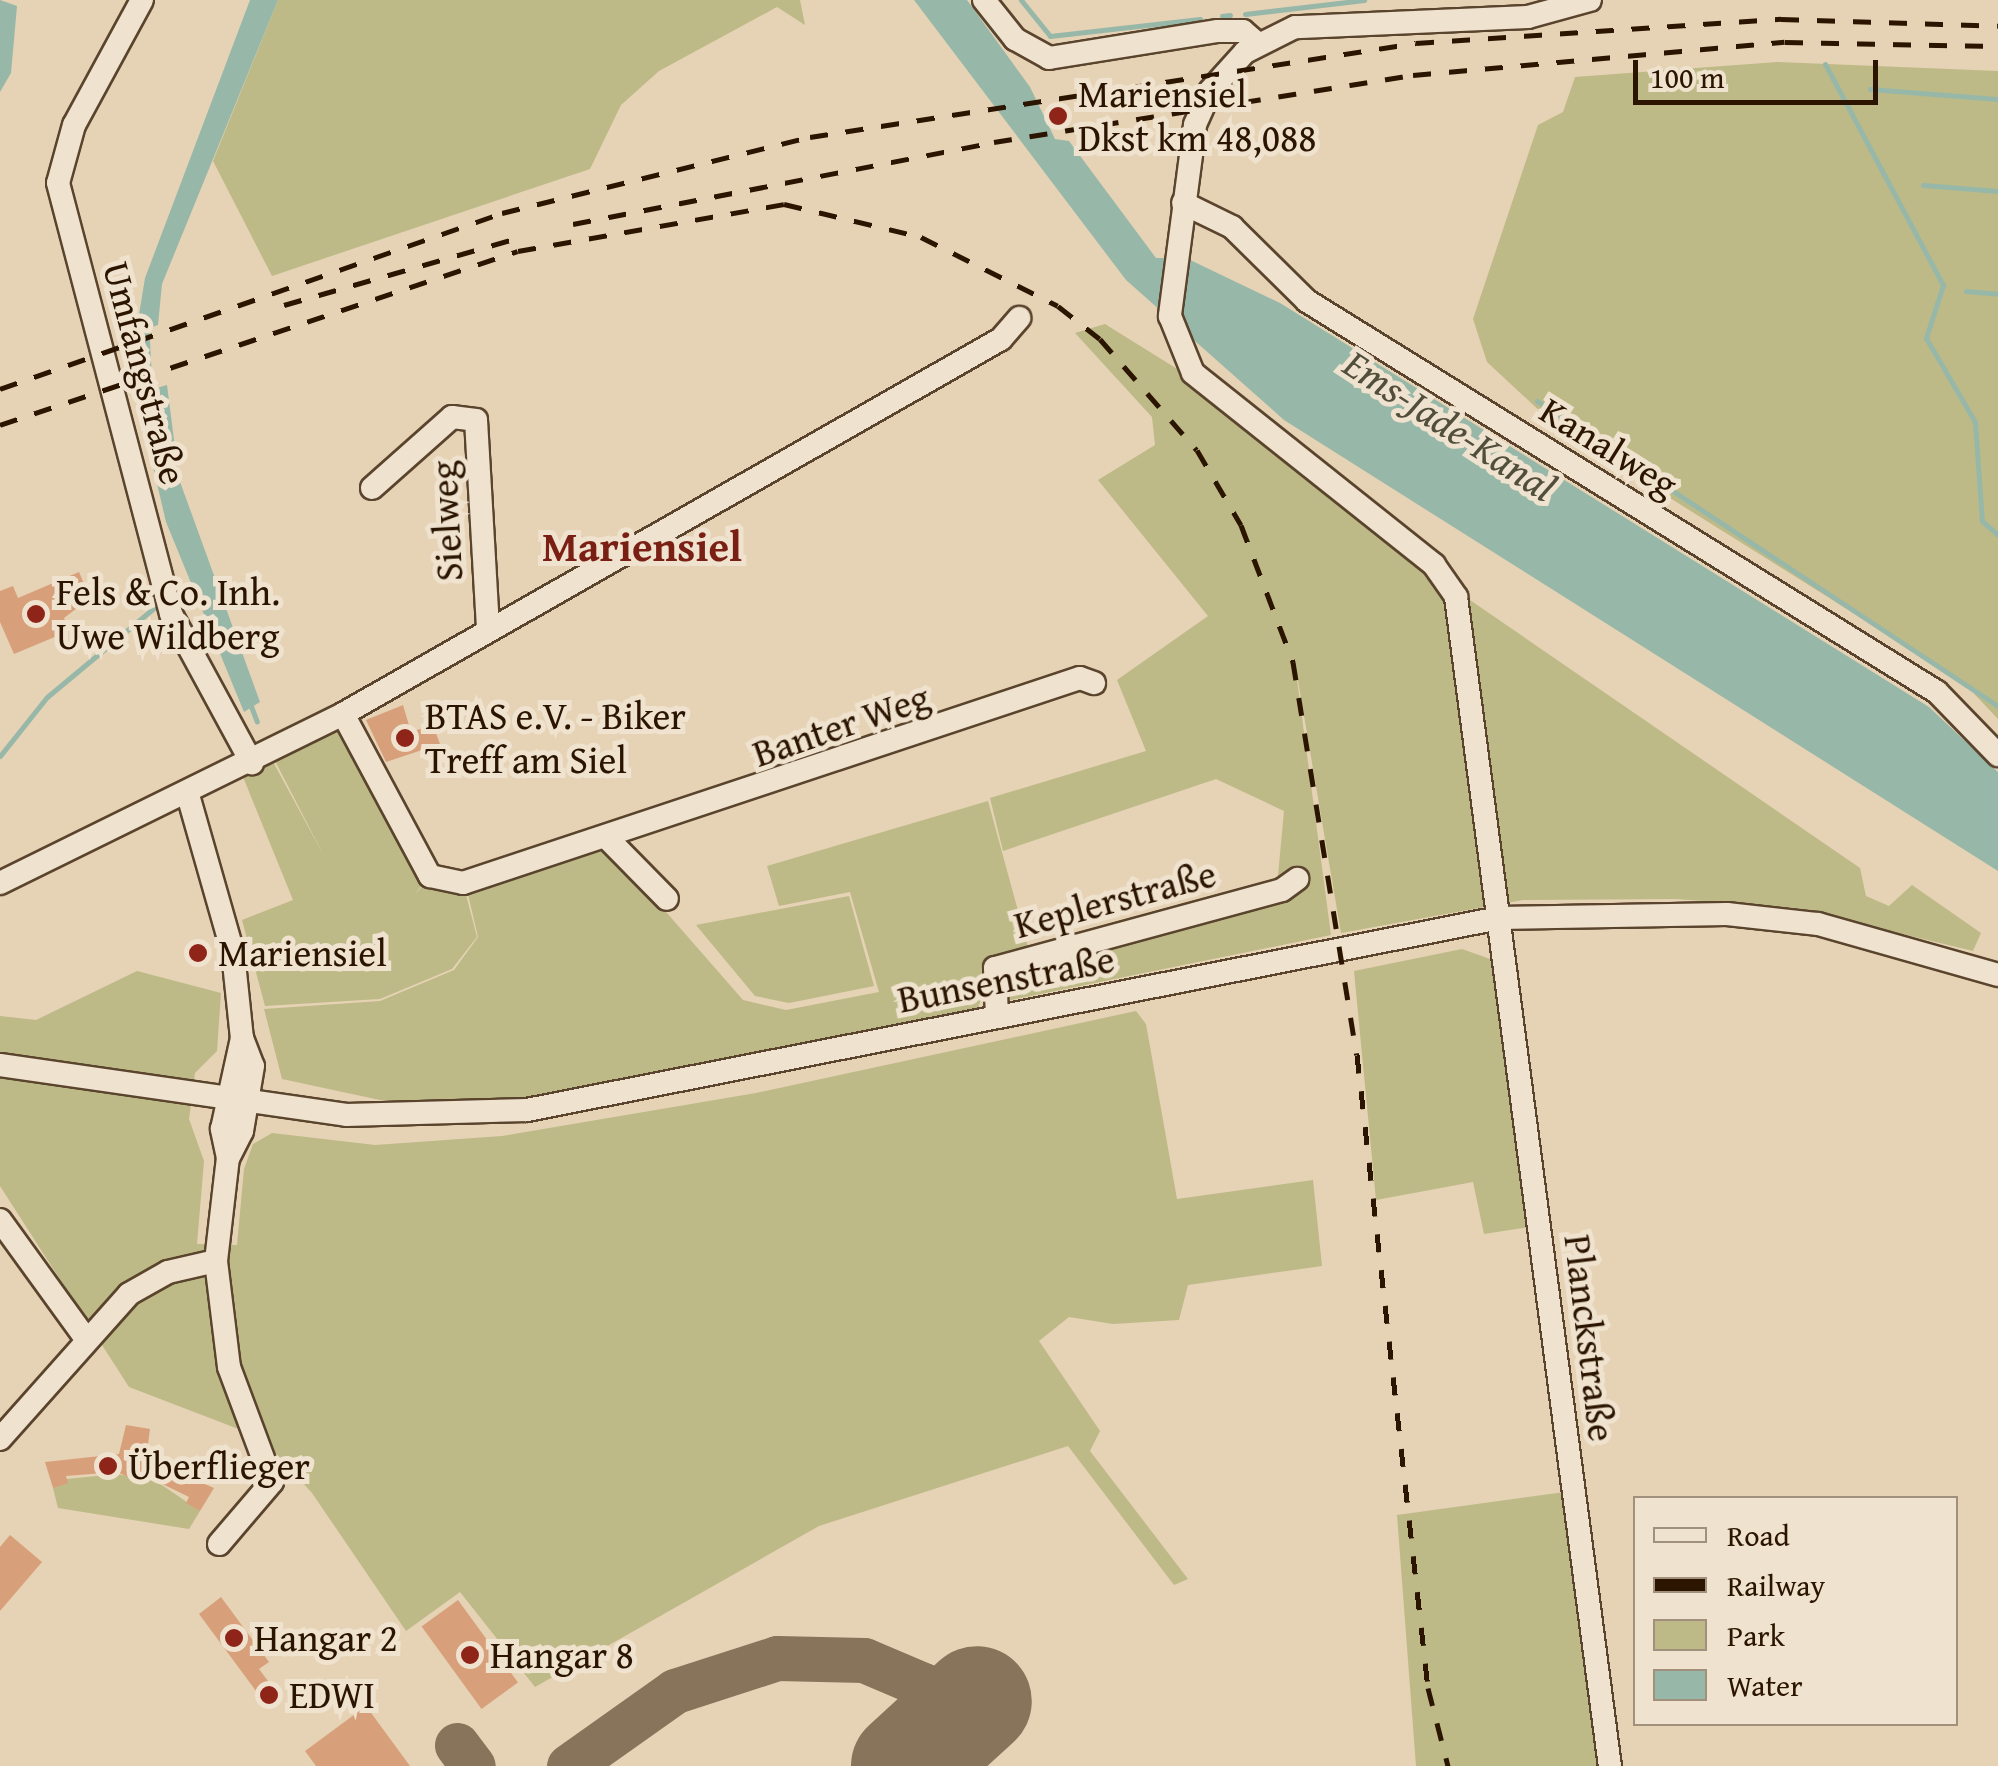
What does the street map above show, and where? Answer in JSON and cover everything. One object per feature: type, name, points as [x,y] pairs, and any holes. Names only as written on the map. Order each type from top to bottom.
[{"type":"street","name":"Umfangstraße","points":[[142,0],[74,125],[58,183],[172,614],[252,763]]},
{"type":"street","points":[[984,0],[1015,38],[1050,58],[1218,31],[1243,31],[1257,43]]},
{"type":"street","points":[[1499,918],[1451,583],[1203,383],[1178,346],[1170,316],[1176,244],[1200,108],[1257,43],[1294,27],[1528,17],[1590,0]]},
{"type":"street","name":"Kanalweg","points":[[1182,203],[1232,227],[1307,302],[1937,692],[1998,755]]},
{"type":"street","points":[[0,883],[188,796],[343,714],[1001,339],[1019,318]]},
{"type":"street","name":"Sielweg","points":[[372,488],[452,417],[480,414],[488,629]]},
{"type":"street","name":"Banter Weg","points":[[343,714],[430,876],[464,884],[610,840],[1080,678],[1094,683]]},
{"type":"street","points":[[188,796],[233,953],[242,1038],[253,1066],[238,1101],[216,1261],[229,1367],[272,1482],[219,1544]]},
{"type":"street","points":[[610,840],[668,900]]},
{"type":"street","name":"Keplerstraße","points":[[997,1017],[996,968],[1282,890],[1297,879]]},
{"type":"street","name":"Bunsenstraße","points":[[0,1065],[238,1101],[389,1117],[527,1110],[1499,918],[1726,914],[1818,924],[1998,975]]},
{"type":"street","name":"Planckstraße","points":[[1499,918],[1610,1766]]},
{"type":"street","points":[[0,1220],[84,1336]]},
{"type":"street","points":[[0,1439],[84,1336],[128,1294],[168,1272],[216,1261]]},
{"type":"green space","points":[[278,0],[800,0],[805,25],[777,7],[659,71],[621,105],[590,169],[272,276],[213,161]]},
{"type":"green space","points":[[1777,62],[1998,71],[1998,719],[1963,682],[1557,427],[1487,362],[1473,319],[1538,125],[1563,112],[1575,77]]},
{"type":"green space","points":[[1105,324],[1182,372],[1467,598],[1860,868],[1866,896],[1889,906],[1912,885],[1981,933],[1973,951],[1795,908],[1676,899],[1523,900],[1341,933],[1294,657],[1331,935],[1011,1000],[986,984],[978,1008],[510,1107],[380,1100],[282,1079],[264,1009],[380,1001],[454,970],[478,937],[466,886],[611,849],[743,1000],[786,1010],[879,992],[850,892],[779,906],[767,866],[988,801],[1029,951],[1277,886],[1284,811],[1216,779],[1003,851],[990,798],[1146,751],[1117,680],[1208,616],[1098,480],[1155,445],[1152,417],[1075,333]]},
{"type":"green space","points":[[342,721],[428,877],[415,894],[430,878],[464,887],[477,937],[452,969],[380,999],[265,1006],[242,920],[293,900],[241,772],[271,758],[324,856],[273,757]]},
{"type":"green space","points":[[849,896],[874,986],[789,1003],[755,996],[696,925]]},
{"type":"green space","points":[[1462,949],[1493,960],[1530,1227],[1484,1234],[1473,1182],[1376,1200],[1354,971]]},
{"type":"green space","points":[[137,971],[221,993],[217,1051],[195,1073],[189,1119],[204,1161],[197,1244],[237,1245],[244,1169],[253,1144],[272,1133],[375,1145],[502,1136],[756,1093],[1136,1011],[1146,1024],[1177,1199],[1313,1180],[1322,1266],[1188,1285],[1179,1320],[1113,1324],[1069,1317],[1039,1341],[1100,1431],[1090,1451],[1188,1579],[1174,1585],[1068,1446],[819,1526],[535,1687],[460,1592],[406,1631],[312,1493],[262,1438],[129,1387],[0,1186],[0,1016],[36,1020]]},
{"type":"green space","points":[[117,1474],[156,1481],[200,1511],[189,1529],[58,1508],[53,1488],[66,1479]]},
{"type":"green space","points":[[1565,1492],[1601,1766],[1416,1766],[1397,1515]]},
{"type":"water","points":[[0,0],[17,6],[11,73],[0,92]]},
{"type":"water","points":[[250,0],[278,0],[162,284],[158,325],[136,333],[145,278]]},
{"type":"water","name":"Ems-Jade-Kanal","points":[[914,0],[967,0],[1030,87],[1055,139],[1069,141],[1156,258],[1186,258],[1280,303],[1929,707],[1998,772],[1998,871],[1284,420],[1126,280]]},
{"type":"water","points":[[167,385],[179,479],[260,702],[244,712],[166,522],[136,394]]},
{"type":"building","name":"Fels & Co. Inh. Uwe Wildberg","points":[[79,572],[90,598],[64,618],[69,631],[14,654],[0,622],[0,591],[13,586],[18,598]]},
{"type":"building","name":"BTAS e.V. - Biker Treff am Siel","points":[[403,705],[411,732],[433,725],[440,744],[386,762],[366,720]]},
{"type":"building","name":"Überflieger","points":[[126,1425],[150,1429],[146,1459],[214,1488],[200,1511],[186,1503],[189,1497],[144,1475],[142,1483],[117,1472],[66,1476],[68,1483],[53,1488],[45,1462],[119,1454]]},
{"type":"building","points":[[10,1535],[42,1562],[0,1611],[0,1547]]},
{"type":"building","name":"Hangar 2","points":[[221,1597],[269,1662],[259,1669],[280,1697],[267,1706],[199,1614]]},
{"type":"building","name":"Hangar 8","points":[[458,1600],[518,1683],[482,1709],[422,1626]]},
{"type":"building","points":[[366,1706],[410,1766],[316,1766],[305,1751]]},
{"type":"waterway","points":[[1021,0],[1050,36],[1200,19]]},
{"type":"waterway","points":[[1245,14],[1364,0]]},
{"type":"waterway","points":[[1222,16],[1230,15]]},
{"type":"waterway","points":[[1825,64],[1943,285],[1926,338],[1975,422],[1982,521],[1998,535]]},
{"type":"waterway","points":[[1870,89],[1998,99]]},
{"type":"waterway","points":[[1923,185],[1998,191]]},
{"type":"waterway","points":[[1966,291],[1998,294]]},
{"type":"waterway","points":[[146,323],[150,396]]},
{"type":"waterway","points":[[1537,401],[1998,706]]},
{"type":"waterway","points":[[0,756],[47,697],[155,607]]},
{"type":"waterway","points":[[249,701],[257,722]]},
{"type":"taxiway","points":[[569,1766],[675,1691],[777,1658],[864,1660],[923,1685],[939,1718],[926,1747]]},
{"type":"taxiway","points":[[457,1745],[473,1766]]},
{"type":"runway","points":[[906,1766],[977,1701]]},
{"type":"railway","points":[[0,389],[502,213],[810,137],[1416,43],[1781,19],[1998,26]]},
{"type":"railway","points":[[573,224],[994,142],[1413,75],[1785,42],[1998,46]]},
{"type":"railway","points":[[0,425],[518,251],[784,204],[921,237],[1058,306],[1100,339],[1197,450],[1241,525],[1293,662],[1357,1055],[1428,1688],[1448,1766]]},
{"type":"railway","points":[[284,305],[525,236]]},
{"type":"place","name":"Mariensiel Dkst km 48,088","points":[[1058,116]]},
{"type":"place","name":"Fels & Co. Inh. Uwe Wildberg","points":[[36,614]]},
{"type":"place","name":"BTAS e.V. - Biker Treff am Siel","points":[[405,738]]},
{"type":"place","name":"Mariensiel","points":[[198,953]]},
{"type":"place","name":"Überflieger","points":[[108,1466]]},
{"type":"place","name":"Hangar 2","points":[[234,1638]]},
{"type":"place","name":"Hangar 8","points":[[470,1655]]},
{"type":"place","name":"EDWI","points":[[269,1695]]},
{"type":"district","name":"Mariensiel","points":[[642,546]]}]
